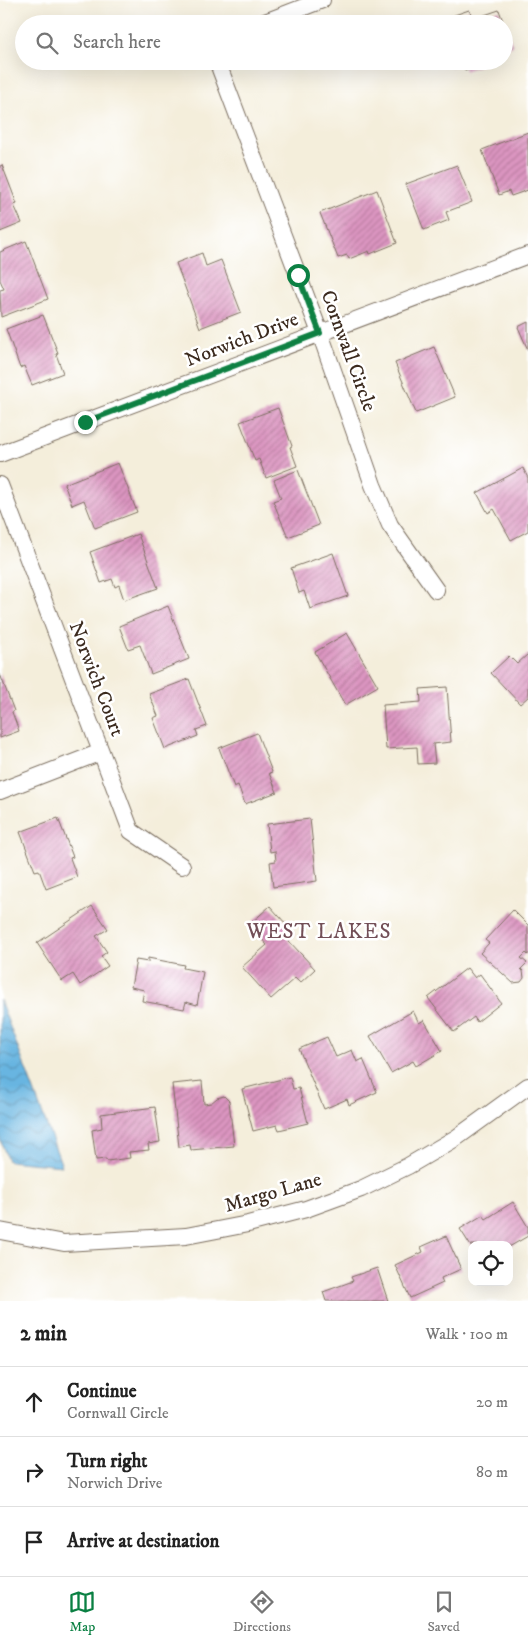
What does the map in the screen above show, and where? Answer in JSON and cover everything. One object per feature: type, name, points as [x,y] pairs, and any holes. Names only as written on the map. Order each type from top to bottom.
[{"type":"street","points":[[283,15],[322,0]]},
{"type":"street","name":"Cornwall Circle","points":[[220,70],[320,333],[373,485],[390,525],[436,590]]},
{"type":"street","name":"Norwich Drive","points":[[0,454],[528,255]]},
{"type":"street","name":"Norwich Court","points":[[0,485],[131,831],[182,866]]},
{"type":"street","points":[[0,791],[101,752]]},
{"type":"street","name":"Margo Lane","points":[[0,1231],[64,1243],[186,1236],[248,1224],[306,1208],[361,1189],[408,1166],[456,1138],[528,1086]]},
{"type":"water","points":[[0,1000],[62,1166],[8,1161],[0,1139]]},
{"type":"building","points":[[469,10],[471,15],[455,15]]},
{"type":"building","points":[[499,10],[501,15],[485,15]]},
{"type":"building","points":[[528,132],[528,190],[511,196],[509,191],[499,195],[482,150]]},
{"type":"building","points":[[2,165],[17,204],[14,205],[22,223],[0,232],[0,166]]},
{"type":"building","points":[[457,165],[472,202],[446,212],[449,220],[424,230],[406,184]]},
{"type":"building","points":[[377,190],[397,243],[370,254],[369,251],[349,259],[347,255],[338,258],[320,213]]},
{"type":"building","points":[[26,241],[48,299],[1,317],[0,290],[4,289],[0,280],[0,252]]},
{"type":"building","points":[[202,253],[206,266],[221,260],[241,312],[200,328],[176,263]]},
{"type":"building","points":[[43,315],[58,353],[56,354],[63,373],[32,385],[24,366],[20,368],[6,329]]},
{"type":"building","points":[[528,322],[528,350],[518,327]]},
{"type":"building","points":[[434,347],[455,397],[416,413],[395,363]]},
{"type":"building","points":[[278,408],[297,466],[266,478],[259,459],[255,461],[240,422]]},
{"type":"building","points":[[118,463],[137,512],[95,528],[84,500],[72,505],[64,484]]},
{"type":"building","points":[[523,468],[528,478],[528,531],[511,540],[494,509],[488,513],[477,493]]},
{"type":"building","points":[[298,470],[319,525],[288,537],[273,501],[281,498],[274,480]]},
{"type":"building","points":[[138,534],[158,588],[124,600],[119,585],[115,587],[112,579],[101,583],[90,552]]},
{"type":"building","points":[[333,553],[348,596],[310,609],[304,591],[299,593],[291,568]]},
{"type":"building","points":[[168,606],[189,659],[151,674],[140,645],[128,649],[119,626]]},
{"type":"building","points":[[347,633],[378,686],[345,705],[315,652]]},
{"type":"building","points":[[528,654],[528,697],[520,704],[491,673],[509,656],[517,664]]},
{"type":"building","points":[[0,674],[14,711],[12,712],[19,731],[0,738]]},
{"type":"building","points":[[189,679],[207,726],[196,730],[198,736],[165,749],[153,718],[158,716],[149,694]]},
{"type":"building","points":[[447,687],[451,742],[433,744],[435,763],[418,764],[417,747],[386,749],[383,705],[421,702],[420,689]]},
{"type":"building","points":[[257,733],[272,772],[269,773],[277,792],[245,804],[238,785],[234,787],[219,748]]},
{"type":"building","points":[[58,818],[73,857],[70,858],[77,877],[46,889],[39,870],[35,871],[20,832]]},
{"type":"building","points":[[310,819],[317,881],[273,887],[270,862],[276,861],[275,851],[270,852],[267,824]]},
{"type":"building","points":[[92,906],[108,929],[96,936],[107,952],[101,956],[108,966],[80,985],[73,974],[62,981],[37,943]]},
{"type":"building","points":[[270,906],[295,934],[288,940],[315,969],[300,983],[295,978],[271,999],[242,967],[267,945],[249,925]]},
{"type":"building","points":[[513,910],[528,925],[528,955],[526,953],[521,958],[527,963],[521,969],[524,978],[521,982],[513,983],[480,953],[489,943],[485,940]]},
{"type":"building","points":[[148,958],[184,965],[183,968],[203,972],[197,1005],[186,1002],[184,1009],[142,1001],[144,990],[131,987],[136,960],[148,962]]},
{"type":"building","points":[[467,968],[475,978],[480,974],[501,1003],[477,1022],[474,1017],[454,1032],[428,998]]},
{"type":"building","points":[[413,1011],[419,1023],[424,1020],[442,1051],[416,1066],[413,1061],[391,1073],[370,1036]]},
{"type":"building","points":[[327,1037],[336,1057],[352,1050],[357,1062],[363,1059],[377,1092],[349,1105],[347,1099],[324,1109],[299,1049]]},
{"type":"building","points":[[290,1077],[293,1089],[299,1088],[308,1123],[279,1130],[277,1125],[253,1131],[242,1089]]},
{"type":"building","points":[[202,1081],[204,1104],[211,1103],[217,1098],[224,1096],[229,1101],[234,1146],[191,1150],[190,1145],[179,1147],[172,1084]]},
{"type":"building","points":[[155,1107],[160,1142],[148,1144],[149,1150],[129,1152],[130,1158],[107,1161],[106,1159],[96,1160],[92,1130],[102,1128],[101,1114]]},
{"type":"building","points":[[513,1202],[528,1227],[528,1236],[513,1245],[513,1241],[468,1242],[460,1229],[483,1215],[486,1219]]},
{"type":"building","points":[[446,1236],[461,1269],[441,1278],[443,1283],[410,1298],[395,1265],[423,1252],[421,1247]]},
{"type":"building","points":[[377,1268],[388,1301],[326,1301],[323,1292],[353,1281],[351,1277]]},
{"type":"district","name":"WEST LAKES","points":[[319,932]]},
{"type":"route","points":[[85,422],[320,333],[298,275]]}]
